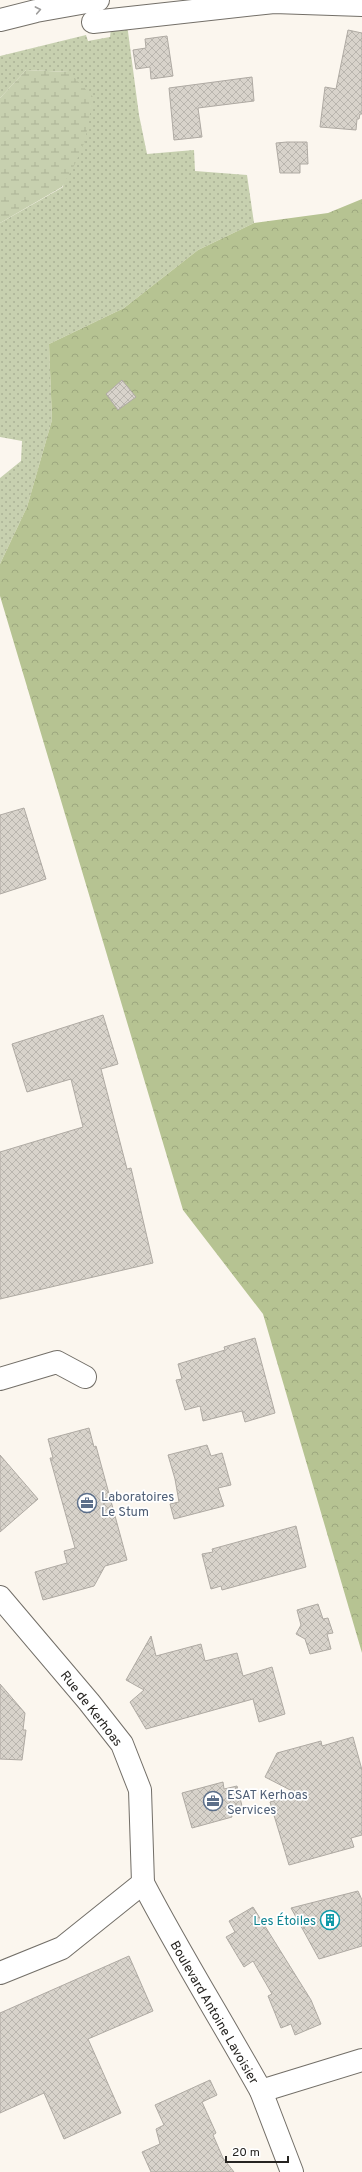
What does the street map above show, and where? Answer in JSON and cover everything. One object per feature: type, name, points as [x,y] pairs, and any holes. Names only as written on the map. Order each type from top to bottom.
[{"type":"street","points":[[0,20],[36,11],[98,0]]},
{"type":"street","points":[[93,22],[274,2],[362,6]]},
{"type":"street","points":[[0,1379],[57,1362],[85,1377]]},
{"type":"street","name":"Rue de Kerhoas","points":[[0,1597],[89,1702],[122,1744],[140,1790],[143,1883]]},
{"type":"street","points":[[0,1974],[62,1948],[143,1883]]},
{"type":"street","name":"Boulevard Antoine Lavoisier","points":[[143,1883],[168,1931],[217,2012],[261,2091],[362,2060]]},
{"type":"street","points":[[261,2091],[292,2172]]},
{"type":"green space","points":[[127,24],[139,115],[147,154],[194,150],[195,171],[247,175],[254,223],[198,250],[124,308],[49,344],[52,420],[27,507],[0,564],[0,478],[21,461],[22,441],[0,437],[0,223],[63,187],[69,72],[26,70],[0,98],[0,56],[86,35],[88,41],[110,37],[111,28]]},
{"type":"green space","points":[[26,70],[69,72],[93,97],[85,141],[75,164],[62,187],[0,223],[0,98]]},
{"type":"green space","points":[[362,199],[362,1653],[263,1314],[183,1210],[0,596],[0,564],[27,507],[52,420],[49,344],[124,308],[198,250],[254,223],[328,213]]},
{"type":"building","points":[[348,30],[362,33],[362,114],[360,114],[359,119],[357,119],[356,130],[320,127],[325,87],[336,89]]},
{"type":"building","points":[[167,36],[173,76],[151,79],[150,67],[136,69],[133,50],[146,48],[145,39]]},
{"type":"building","points":[[252,77],[254,101],[198,108],[202,137],[174,140],[169,88]]},
{"type":"building","points":[[307,142],[308,164],[300,164],[300,173],[280,173],[276,143]]},
{"type":"building","points":[[122,380],[136,397],[118,410],[106,394]]},
{"type":"building","points":[[24,808],[46,879],[0,894],[0,815]]},
{"type":"building","points":[[103,1015],[118,1064],[101,1069],[127,1169],[131,1168],[153,1263],[0,1299],[0,1152],[83,1127],[71,1079],[27,1092],[12,1044]]},
{"type":"building","points":[[255,1338],[275,1413],[245,1422],[242,1411],[203,1421],[200,1406],[185,1410],[176,1380],[182,1379],[178,1364],[225,1350],[224,1347]]},
{"type":"building","name":"Laboratoires Le Stum","points":[[89,1428],[94,1447],[96,1446],[127,1560],[105,1566],[94,1586],[43,1600],[35,1572],[67,1563],[64,1551],[75,1548],[50,1458],[53,1458],[48,1439]]},
{"type":"building","points":[[207,1445],[211,1456],[222,1453],[231,1485],[218,1488],[224,1506],[174,1519],[170,1504],[179,1502],[175,1479],[168,1455]]},
{"type":"building","points":[[0,1455],[38,1499],[0,1532]]},
{"type":"building","points":[[296,1526],[306,1567],[222,1590],[221,1586],[211,1589],[202,1554],[213,1552],[212,1549]]},
{"type":"building","points":[[318,1604],[323,1619],[328,1618],[333,1633],[327,1634],[331,1649],[310,1654],[305,1639],[296,1634],[301,1625],[297,1610]]},
{"type":"building","points":[[151,1636],[156,1656],[201,1644],[205,1661],[237,1653],[243,1676],[272,1667],[285,1714],[259,1722],[253,1699],[146,1729],[130,1702],[144,1690],[126,1680]]},
{"type":"building","points":[[0,1684],[25,1713],[23,1730],[26,1730],[22,1760],[0,1759]]},
{"type":"building","points":[[353,1737],[362,1770],[362,1835],[351,1838],[354,1847],[289,1865],[270,1802],[298,1794],[265,1777],[277,1753],[321,1741],[322,1746]]},
{"type":"building","name":"ESAT Kerhoas Services","points":[[223,1782],[224,1789],[237,1786],[243,1810],[231,1813],[232,1817],[192,1828],[182,1793]]},
{"type":"building","name":"Les Étoiles","points":[[358,1891],[362,1900],[362,1946],[319,1959],[291,1908]]},
{"type":"building","points":[[253,1907],[311,2000],[321,2024],[295,2035],[291,2024],[281,2028],[268,1996],[272,1994],[253,1961],[244,1967],[226,1937],[235,1932],[229,1921]]},
{"type":"building","points":[[129,1956],[153,2011],[88,2039],[121,2113],[64,2139],[44,2093],[0,2113],[0,2013]]},
{"type":"building","points":[[210,2080],[217,2095],[202,2102],[216,2133],[213,2135],[223,2158],[234,2172],[151,2172],[142,2152],[160,2144],[156,2129],[164,2125],[155,2105]]},
{"type":"place","name":"Laboratoires Le Stum","points":[[87,1503]]},
{"type":"place","name":"ESAT Kerhoas Services","points":[[213,1801]]},
{"type":"place","name":"Les Étoiles","points":[[330,1920]]}]
